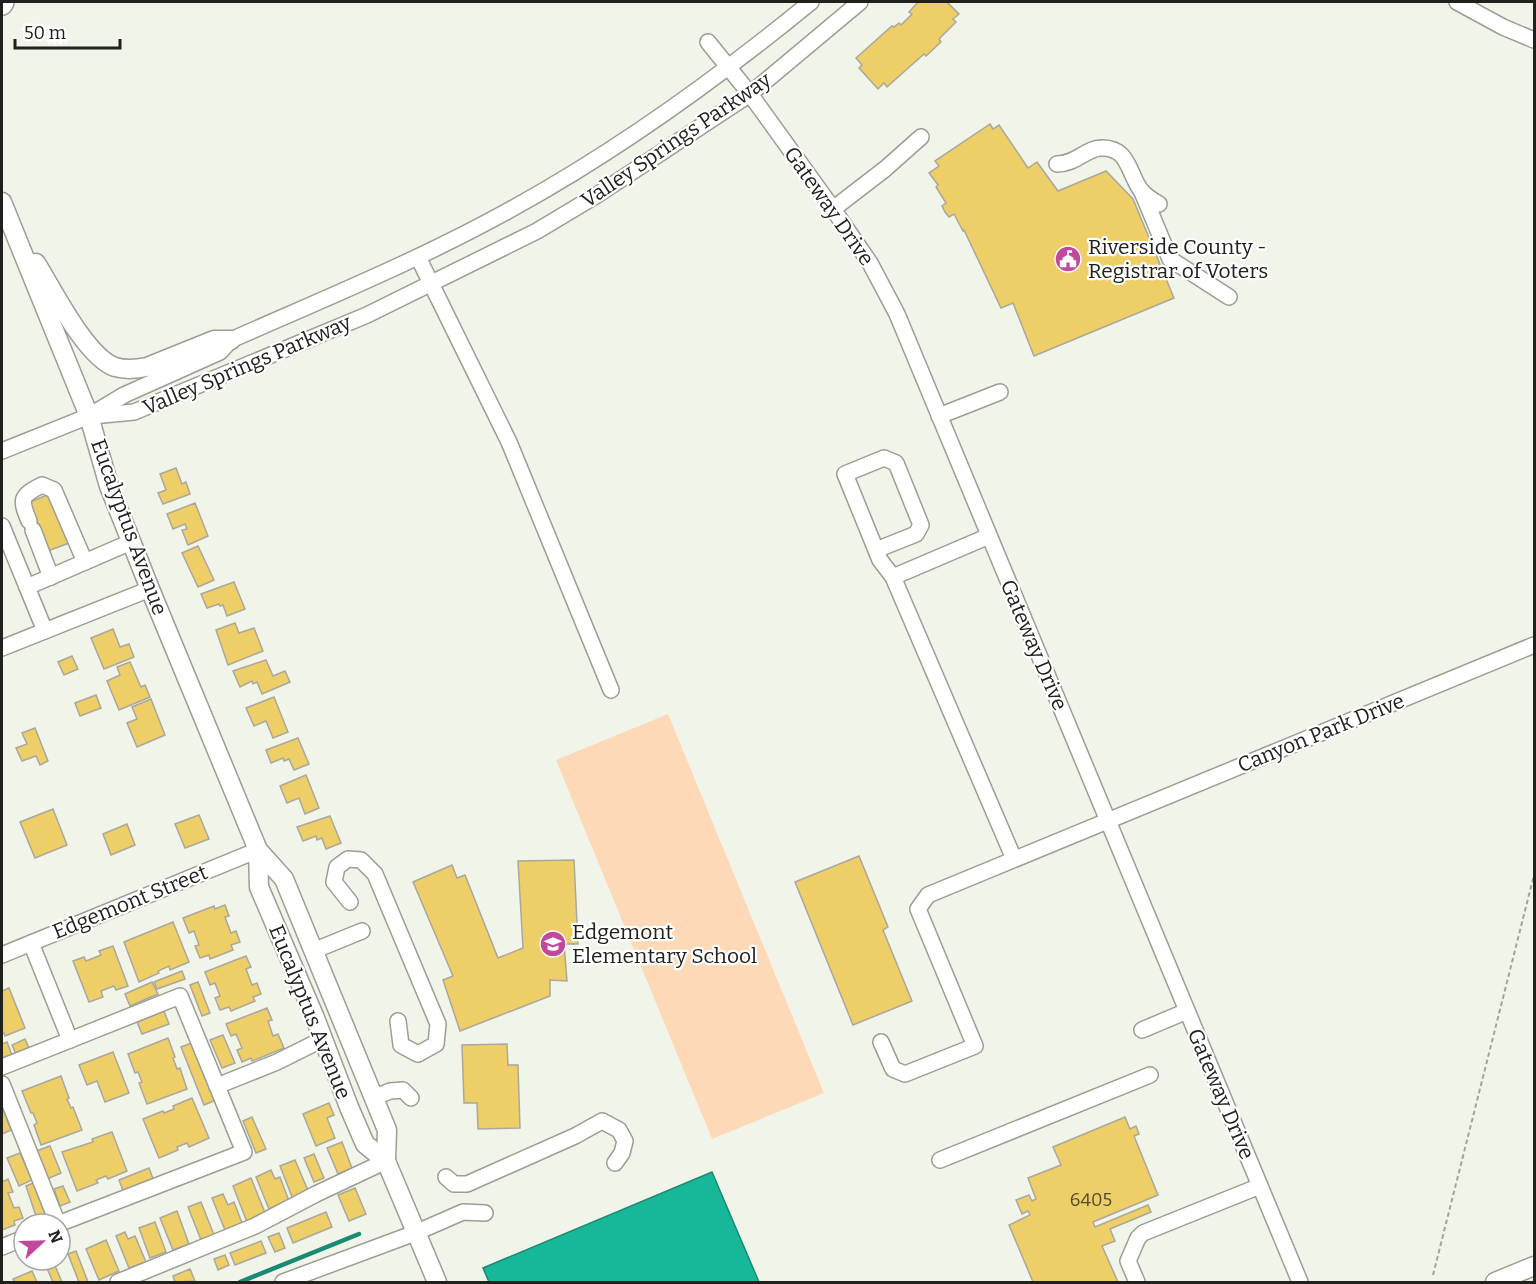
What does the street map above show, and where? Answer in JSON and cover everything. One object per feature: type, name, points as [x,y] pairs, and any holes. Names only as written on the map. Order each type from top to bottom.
[{"type":"main road","name":"Eucalyptus Avenue","points":[[2,202],[89,416],[109,486],[131,542],[258,850],[284,879],[387,1130],[386,1161],[437,1282]]},
{"type":"main road","points":[[9,221],[90,350],[107,363],[116,367],[138,368],[156,364],[214,340],[231,340]]},
{"type":"main road","name":"Eucalyptus Avenue","points":[[258,850],[259,887],[365,1144],[386,1161]]},
{"type":"main road","points":[[1495,1282],[1534,1266]]},
{"type":"street","name":"Valley Springs Parkway","points":[[89,416],[124,394],[220,352],[231,340],[418,257],[516,207],[647,125],[729,67],[811,2]]},
{"type":"street","name":"Valley Springs Parkway","points":[[89,416],[134,412],[367,315],[547,225],[597,195],[750,94],[860,2]]},
{"type":"street","points":[[1458,2],[1503,27],[1534,40]]},
{"type":"street","name":"Gateway Drive","points":[[708,42],[750,94],[833,209],[870,263],[897,314],[1300,1282]]},
{"type":"street","points":[[833,209],[885,169],[921,137]]},
{"type":"street","points":[[1057,164],[1067,164],[1099,148],[1118,151],[1125,158],[1142,192],[1170,259],[1229,297]]},
{"type":"street","points":[[1142,192],[1159,204]]},
{"type":"street","points":[[418,257],[509,442],[611,690]]},
{"type":"street","points":[[939,416],[1000,392]]},
{"type":"street","points":[[2,451],[89,416]]},
{"type":"street","points":[[876,550],[916,534],[921,525],[896,463],[884,458],[845,474],[880,560],[893,577],[1014,859]]},
{"type":"street","points":[[51,577],[22,505],[27,492],[42,485],[54,490],[85,562]]},
{"type":"street","points":[[2,526],[45,631]]},
{"type":"street","points":[[893,577],[989,536]]},
{"type":"street","points":[[27,588],[131,542]]},
{"type":"street","points":[[2,648],[150,589]]},
{"type":"street","name":"Canyon Park Drive","points":[[881,1042],[893,1069],[905,1074],[975,1046],[918,909],[928,895],[1534,645]]},
{"type":"street","name":"Edgemont Street","points":[[2,955],[258,850]]},
{"type":"street","points":[[350,902],[334,882],[337,867],[348,859],[361,860],[375,874],[438,1024],[436,1044],[418,1054],[401,1045],[398,1021]]},
{"type":"street","points":[[313,951],[362,931]]},
{"type":"street","points":[[31,943],[70,1040]]},
{"type":"street","points":[[2,1066],[180,996],[244,1152],[72,1219]]},
{"type":"street","points":[[1142,1030],[1187,1011]]},
{"type":"street","points":[[218,1086],[277,1062],[323,1039]]},
{"type":"street","points":[[940,1160],[1150,1075]]},
{"type":"street","points":[[2,1084],[53,1212]]},
{"type":"street","points":[[373,1098],[390,1091],[403,1090],[411,1098]]},
{"type":"street","points":[[446,1177],[454,1184],[467,1184],[575,1136],[603,1120],[619,1130],[626,1141],[615,1163]]},
{"type":"street","points":[[118,1282],[255,1226],[386,1161]]},
{"type":"street","points":[[1137,1282],[1128,1261],[1138,1238],[1143,1233],[1260,1186]]},
{"type":"street","points":[[283,1282],[415,1233],[463,1212],[485,1213]]},
{"type":"path","points":[[1432,1275],[1534,875]]},
{"type":"shaded area","points":[[668,714],[824,1093],[712,1139],[556,760]]},
{"type":"shaded area","points":[[712,1172],[759,1282],[489,1282],[483,1268]]},
{"type":"building","points":[[918,2],[947,2],[959,14],[953,19],[956,22],[939,39],[941,42],[926,56],[924,54],[887,87],[884,83],[878,89],[859,68],[862,65],[856,58],[892,26],[899,23],[901,25],[912,14],[909,12]]},
{"type":"building","name":"Riverside County - Registrar of Voters","points":[[990,124],[993,129],[999,125],[1028,168],[1037,162],[1058,191],[1106,171],[1133,199],[1174,298],[1034,356],[1013,303],[1001,308],[964,230],[954,214],[949,217],[945,212],[942,206],[946,203],[936,187],[938,185],[929,173],[939,166],[935,161]]},
{"type":"building","points":[[176,468],[182,484],[186,482],[190,494],[163,504],[158,493],[166,490],[160,474]]},
{"type":"building","points":[[52,493],[72,542],[45,552],[25,504]]},
{"type":"building","points":[[195,503],[208,536],[188,545],[182,530],[187,529],[185,524],[173,529],[167,514]]},
{"type":"building","points":[[198,546],[214,580],[198,587],[182,553]]},
{"type":"building","points":[[234,582],[245,609],[227,616],[223,605],[207,608],[201,594]]},
{"type":"building","points":[[235,623],[239,633],[254,628],[263,651],[228,665],[216,630]]},
{"type":"building","points":[[113,629],[120,647],[129,644],[134,657],[104,669],[91,638]]},
{"type":"building","points":[[72,656],[78,669],[64,675],[58,662]]},
{"type":"building","points":[[266,660],[273,676],[285,671],[290,682],[262,694],[257,682],[253,684],[252,681],[240,687],[233,671]]},
{"type":"building","points":[[130,662],[141,687],[145,685],[150,697],[119,710],[107,681],[120,675],[117,667]]},
{"type":"building","points":[[96,695],[101,708],[80,716],[75,703]]},
{"type":"building","points":[[274,697],[288,732],[273,738],[266,721],[254,726],[246,708]]},
{"type":"building","points":[[151,699],[165,735],[137,747],[127,723],[137,719],[132,707]]},
{"type":"building","points":[[35,728],[48,761],[40,765],[36,756],[22,761],[16,748],[27,744],[22,733]]},
{"type":"building","points":[[298,738],[309,764],[294,770],[289,759],[284,761],[283,758],[271,763],[266,750]]},
{"type":"building","points":[[306,775],[319,808],[305,814],[299,798],[287,803],[280,786]]},
{"type":"building","points":[[53,809],[67,845],[35,858],[20,822]]},
{"type":"building","points":[[199,815],[209,839],[185,848],[175,824]]},
{"type":"building","points":[[330,816],[341,843],[326,849],[322,838],[317,840],[316,836],[303,841],[297,827]]},
{"type":"building","points":[[127,824],[135,845],[111,855],[103,834]]},
{"type":"building","points":[[859,856],[888,927],[883,930],[912,1001],[853,1025],[795,882]]},
{"type":"building","points":[[574,860],[578,944],[564,944],[567,981],[550,980],[550,996],[460,1031],[443,980],[453,976],[413,882],[452,865],[457,878],[465,875],[498,958],[523,948],[518,861]]},
{"type":"building","points":[[225,905],[229,916],[225,917],[231,933],[236,931],[240,942],[231,945],[233,950],[210,959],[209,955],[200,958],[195,946],[199,945],[194,931],[189,933],[183,918],[214,906],[215,909]]},
{"type":"building","points":[[173,922],[189,962],[170,970],[169,966],[139,982],[124,942]]},
{"type":"building","points":[[113,946],[128,986],[116,990],[114,986],[101,991],[103,997],[89,1002],[73,961],[84,957],[86,961],[101,955],[99,951]]},
{"type":"building","points":[[246,956],[251,967],[246,969],[252,985],[257,983],[261,994],[253,997],[255,1001],[231,1011],[229,1007],[220,1010],[215,998],[220,996],[215,983],[210,985],[205,972]]},
{"type":"building","points":[[182,971],[185,979],[157,989],[154,982]]},
{"type":"building","points":[[152,982],[158,994],[130,1006],[125,994]]},
{"type":"building","points":[[198,982],[210,1013],[202,1016],[190,985]]},
{"type":"building","points":[[9,988],[25,1028],[5,1036],[4,1033],[2,1034],[2,991]]},
{"type":"building","points":[[267,1008],[272,1020],[268,1021],[273,1036],[278,1034],[284,1048],[252,1061],[251,1058],[242,1062],[237,1050],[242,1048],[236,1034],[231,1036],[226,1024]]},
{"type":"building","points":[[164,1011],[169,1024],[142,1034],[137,1022]]},
{"type":"building","points":[[223,1035],[235,1063],[222,1068],[210,1040]]},
{"type":"building","points":[[168,1038],[177,1069],[180,1068],[187,1089],[147,1104],[139,1083],[142,1082],[138,1072],[135,1073],[128,1054]]},
{"type":"building","points":[[25,1039],[29,1048],[16,1054],[12,1045]]},
{"type":"building","points":[[7,1042],[12,1055],[2,1059],[2,1044]]},
{"type":"building","points":[[194,1042],[216,1100],[204,1105],[181,1047]]},
{"type":"building","points":[[507,1044],[508,1065],[518,1065],[520,1128],[478,1129],[477,1103],[464,1103],[462,1045]]},
{"type":"building","points":[[113,1052],[129,1093],[105,1102],[97,1081],[87,1085],[79,1065]]},
{"type":"building","points":[[61,1076],[69,1098],[67,1099],[71,1108],[73,1107],[82,1130],[41,1145],[34,1125],[37,1123],[22,1091]]},
{"type":"building","points":[[192,1098],[209,1138],[189,1147],[187,1143],[177,1147],[178,1150],[159,1158],[143,1119],[174,1109],[173,1106]]},
{"type":"building","points":[[329,1103],[334,1115],[327,1118],[335,1138],[316,1146],[303,1114]]},
{"type":"building","points":[[2,1107],[11,1130],[2,1134]]},
{"type":"building","points":[[252,1117],[266,1149],[256,1153],[243,1121]]},
{"type":"building","points":[[1125,1117],[1130,1129],[1136,1126],[1139,1134],[1134,1136],[1158,1195],[1093,1222],[1095,1227],[1148,1205],[1151,1212],[1110,1229],[1115,1241],[1102,1246],[1118,1282],[1033,1282],[1009,1225],[1030,1215],[1028,1211],[1022,1214],[1016,1200],[1029,1195],[1032,1201],[1036,1199],[1028,1178],[1061,1165],[1053,1147]]},
{"type":"building","points":[[112,1132],[127,1171],[108,1179],[106,1176],[96,1180],[98,1183],[77,1191],[62,1152],[93,1142],[92,1139]]},
{"type":"building","points":[[342,1142],[352,1168],[338,1174],[327,1148]]},
{"type":"building","points":[[50,1146],[61,1173],[47,1179],[36,1151]]},
{"type":"building","points":[[20,1153],[32,1180],[19,1186],[7,1158]]},
{"type":"building","points":[[314,1154],[324,1178],[314,1182],[304,1158]]},
{"type":"building","points":[[295,1160],[310,1195],[294,1202],[280,1166]]},
{"type":"building","points":[[149,1168],[154,1181],[124,1193],[119,1180]]},
{"type":"building","points":[[271,1170],[275,1179],[280,1177],[289,1201],[269,1209],[256,1177]]},
{"type":"building","points":[[251,1178],[266,1215],[247,1222],[233,1186]]},
{"type":"building","points":[[8,1179],[13,1192],[8,1193],[14,1208],[19,1207],[21,1212],[12,1212],[12,1226],[2,1230],[2,1182]]},
{"type":"building","points":[[33,1183],[44,1212],[35,1212],[26,1186]]},
{"type":"building","points":[[63,1186],[70,1202],[60,1206],[54,1189]]},
{"type":"building","points":[[355,1188],[366,1214],[349,1221],[338,1195]]},
{"type":"building","points":[[223,1194],[228,1205],[234,1202],[242,1223],[225,1230],[212,1198]]},
{"type":"building","points":[[201,1202],[214,1235],[201,1240],[188,1207]]},
{"type":"building","points":[[177,1211],[189,1244],[173,1250],[160,1218]]},
{"type":"building","points":[[326,1212],[332,1227],[293,1243],[287,1228]]},
{"type":"building","points":[[155,1222],[166,1252],[150,1258],[139,1228]]},
{"type":"building","points":[[125,1232],[128,1239],[135,1236],[146,1262],[129,1268],[116,1236]]},
{"type":"building","points":[[279,1233],[285,1248],[275,1252],[268,1237]]},
{"type":"building","points":[[106,1240],[119,1271],[99,1280],[86,1249]]},
{"type":"building","points":[[261,1241],[266,1253],[235,1265],[230,1253]]},
{"type":"building","points":[[76,1251],[88,1282],[79,1282],[72,1264],[72,1252]]},
{"type":"building","points":[[225,1255],[229,1265],[218,1270],[214,1259]]},
{"type":"building","points":[[190,1269],[195,1281],[175,1282],[173,1276]]},
{"type":"building","points":[[32,1272],[37,1282],[15,1282],[13,1279]]},
{"type":"building","points":[[49,1272],[58,1272],[62,1282],[53,1282]]},
{"type":"waterway","points":[[240,1282],[359,1234]]},
{"type":"place","name":"Riverside County - Registrar of Voters","points":[[1068,259]]},
{"type":"place","name":"Edgemont Elementary School","points":[[553,944]]}]
